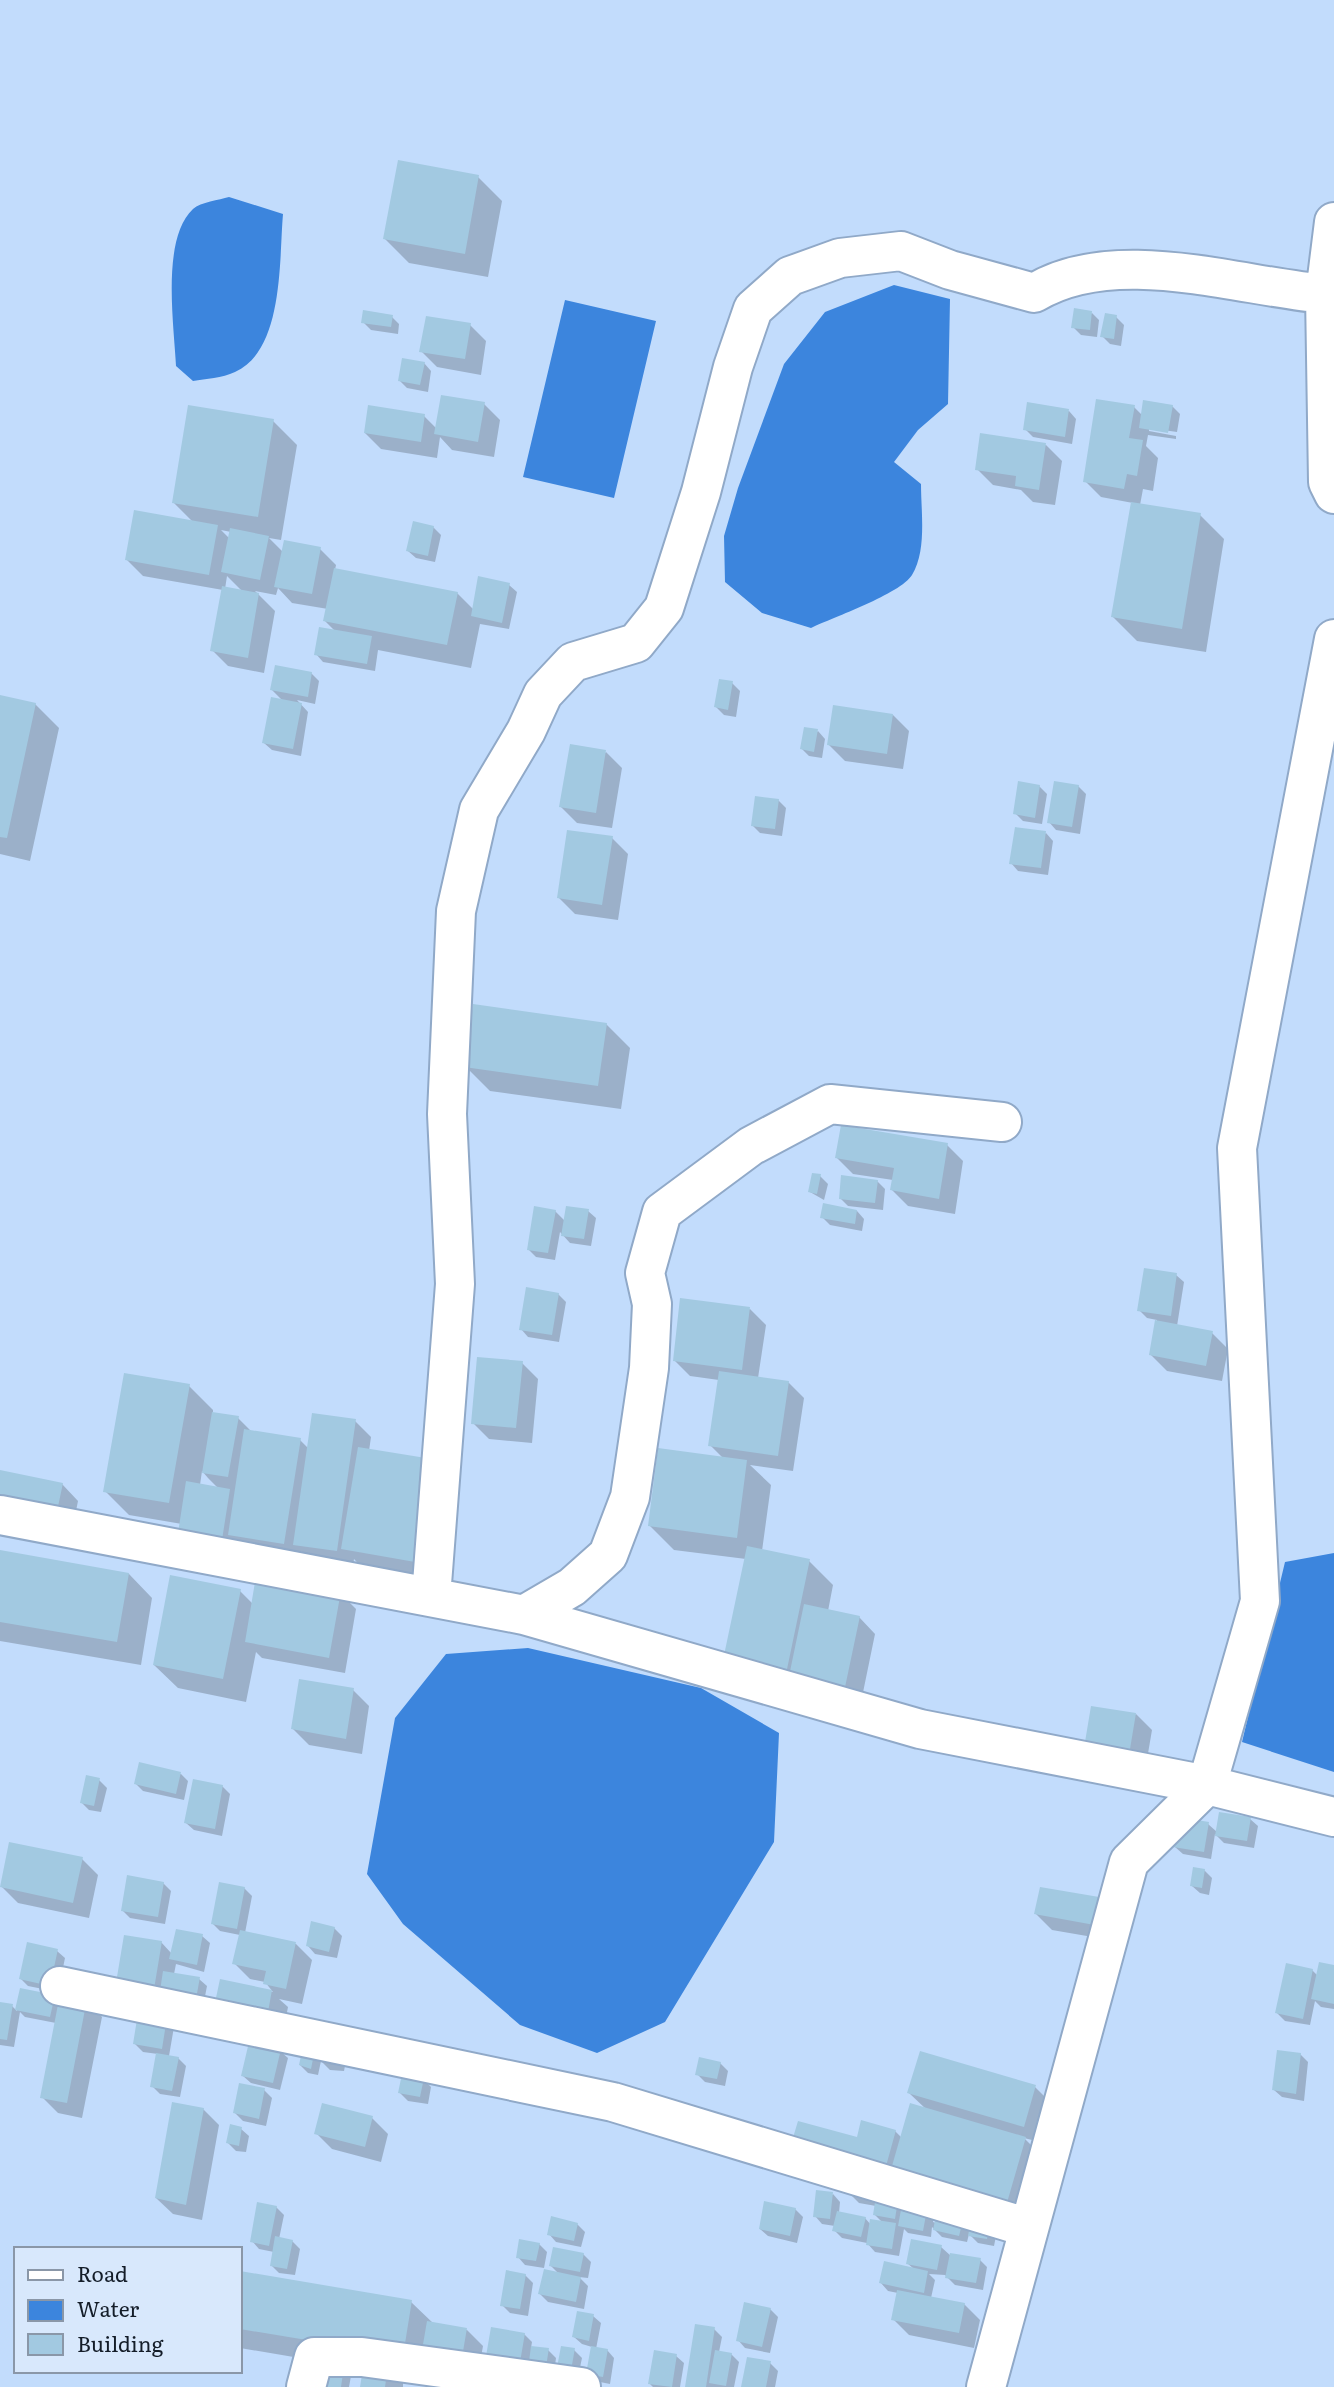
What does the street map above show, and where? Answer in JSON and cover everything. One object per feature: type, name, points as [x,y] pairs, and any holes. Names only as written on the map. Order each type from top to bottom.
[{"type":"street","points":[[1334,222],[1325,294],[1328,482],[1334,494]]},
{"type":"street","points":[[431,1598],[455,1284],[447,1114],[456,911],[479,810],[526,731],[543,694],[573,662],[636,643],[664,608],[701,492],[733,368],[753,309],[790,276],[840,258],[901,251],[950,270],[1034,293],[1054,281],[1107,269],[1160,272],[1325,294]]},
{"type":"street","points":[[986,2387],[1129,1862],[1207,1784],[1260,1601],[1237,1148],[1334,639]]},
{"type":"street","points":[[524,1615],[572,1587],[608,1555],[630,1497],[649,1368],[652,1304],[645,1273],[662,1212],[751,1146],[830,1104],[1002,1122]]},
{"type":"street","points":[[0,1515],[524,1615],[920,1729],[1207,1784],[1334,1817]]},
{"type":"street","points":[[60,1986],[613,2102],[1029,2228]]},
{"type":"street","points":[[306,2387],[314,2357],[362,2357],[581,2387]]},
{"type":"water","points":[[229,197],[283,214],[276,302],[263,344],[251,361],[230,374],[193,381],[176,366],[172,283],[177,240],[183,223],[193,209]]},
{"type":"water","points":[[894,285],[950,299],[948,404],[918,430],[894,462],[921,484],[922,531],[917,565],[912,575],[894,590],[811,628],[762,613],[725,582],[724,536],[738,488],[784,364],[825,312]]},
{"type":"water","points":[[565,300],[656,321],[614,498],[523,477]]},
{"type":"water","points":[[1334,1553],[1334,1772],[1242,1742],[1285,1562]]},
{"type":"water","points":[[528,1648],[701,1688],[779,1733],[774,1842],[665,2022],[597,2053],[520,2025],[403,1924],[367,1874],[395,1718],[446,1654]]},
{"type":"building","points":[[398,160],[479,175],[465,254],[383,239]]},
{"type":"building","points":[[1074,308],[1092,311],[1090,330],[1071,328]]},
{"type":"building","points":[[363,310],[393,315],[391,327],[361,323]]},
{"type":"building","points":[[1105,313],[1117,315],[1114,339],[1100,337]]},
{"type":"building","points":[[426,316],[471,323],[465,359],[419,352]]},
{"type":"building","points":[[402,358],[425,362],[420,385],[398,381]]},
{"type":"building","points":[[441,395],[485,402],[478,442],[434,434]]},
{"type":"building","points":[[1096,399],[1135,405],[1129,438],[1143,440],[1137,476],[1127,474],[1124,489],[1083,482]]},
{"type":"building","points":[[1143,400],[1173,405],[1168,433],[1139,428]]},
{"type":"building","points":[[1027,402],[1069,409],[1065,437],[1023,430]]},
{"type":"building","points":[[188,405],[274,419],[258,517],[172,503]]},
{"type":"building","points":[[368,405],[425,414],[421,442],[364,433]]},
{"type":"building","points":[[980,433],[1046,443],[1039,490],[1015,486],[1016,476],[975,470]]},
{"type":"building","points":[[1131,502],[1201,513],[1182,629],[1111,617]]},
{"type":"building","points":[[134,510],[218,525],[209,575],[125,560]]},
{"type":"building","points":[[413,521],[434,526],[428,556],[406,551]]},
{"type":"building","points":[[230,528],[269,536],[260,580],[221,572]]},
{"type":"building","points":[[284,540],[321,547],[312,594],[274,587]]},
{"type":"building","points":[[334,568],[458,592],[447,645],[323,621]]},
{"type":"building","points":[[478,576],[510,583],[502,623],[471,616]]},
{"type":"building","points":[[222,586],[259,593],[248,658],[210,651]]},
{"type":"building","points":[[319,627],[372,636],[367,664],[314,655]]},
{"type":"building","points":[[275,665],[312,672],[308,697],[270,690]]},
{"type":"building","points":[[719,679],[733,681],[728,710],[714,707]]},
{"type":"building","points":[[0,695],[36,703],[7,838],[0,837]]},
{"type":"building","points":[[271,697],[302,703],[293,749],[262,743]]},
{"type":"building","points":[[833,705],[893,714],[887,754],[827,745]]},
{"type":"building","points":[[804,727],[818,729],[814,752],[800,749]]},
{"type":"building","points":[[570,744],[606,750],[596,813],[559,807]]},
{"type":"building","points":[[1018,781],[1040,785],[1035,818],[1013,814]]},
{"type":"building","points":[[1054,781],[1079,785],[1072,827],[1047,823]]},
{"type":"building","points":[[755,796],[779,799],[775,829],[751,826]]},
{"type":"building","points":[[1015,827],[1046,831],[1041,868],[1009,864]]},
{"type":"building","points":[[567,830],[613,836],[602,905],[557,898]]},
{"type":"building","points":[[473,1004],[607,1023],[598,1086],[464,1067]]},
{"type":"building","points":[[841,1125],[948,1143],[939,1199],[890,1190],[894,1168],[835,1158]]},
{"type":"building","points":[[812,1173],[821,1174],[817,1194],[808,1192]]},
{"type":"building","points":[[841,1175],[878,1180],[875,1203],[839,1199]]},
{"type":"building","points":[[823,1203],[857,1210],[855,1224],[820,1218]]},
{"type":"building","points":[[534,1206],[556,1210],[548,1253],[527,1250]]},
{"type":"building","points":[[566,1206],[589,1209],[584,1239],[561,1236]]},
{"type":"building","points":[[1144,1268],[1177,1273],[1171,1316],[1137,1311]]},
{"type":"building","points":[[526,1287],[559,1293],[552,1335],[519,1330]]},
{"type":"building","points":[[680,1298],[750,1307],[742,1370],[673,1361]]},
{"type":"building","points":[[1155,1320],[1213,1331],[1206,1366],[1149,1355]]},
{"type":"building","points":[[477,1357],[523,1361],[516,1428],[471,1424]]},
{"type":"building","points":[[719,1371],[789,1381],[778,1456],[708,1446]]},
{"type":"building","points":[[124,1373],[190,1384],[169,1503],[103,1492]]},
{"type":"building","points":[[212,1412],[239,1416],[228,1477],[202,1473]]},
{"type":"building","points":[[312,1413],[356,1419],[337,1551],[293,1545]]},
{"type":"building","points":[[244,1429],[301,1438],[284,1544],[228,1535]]},
{"type":"building","points":[[358,1447],[432,1459],[415,1562],[341,1549]]},
{"type":"building","points":[[658,1448],[747,1460],[737,1538],[648,1526]]},
{"type":"building","points":[[0,1470],[63,1483],[56,1516],[0,1505]]},
{"type":"building","points":[[186,1481],[230,1489],[222,1540],[178,1533]]},
{"type":"building","points":[[747,1546],[810,1559],[786,1674],[723,1660]]},
{"type":"building","points":[[0,1550],[129,1573],[117,1642],[0,1622]]},
{"type":"building","points":[[170,1575],[241,1589],[223,1679],[153,1665]]},
{"type":"building","points":[[256,1576],[341,1591],[329,1658],[245,1642]]},
{"type":"building","points":[[804,1604],[860,1616],[844,1692],[788,1681]]},
{"type":"building","points":[[299,1679],[354,1688],[346,1739],[291,1729]]},
{"type":"building","points":[[1091,1706],[1136,1713],[1128,1761],[1083,1754]]},
{"type":"building","points":[[139,1762],[181,1772],[176,1794],[134,1784]]},
{"type":"building","points":[[86,1775],[100,1778],[94,1806],[80,1803]]},
{"type":"building","points":[[193,1779],[223,1785],[215,1829],[184,1823]]},
{"type":"building","points":[[1219,1812],[1251,1817],[1247,1841],[1215,1836]]},
{"type":"building","points":[[1178,1817],[1209,1822],[1204,1852],[1173,1847]]},
{"type":"building","points":[[9,1842],[83,1857],[73,1903],[0,1887]]},
{"type":"building","points":[[1193,1867],[1205,1869],[1202,1888],[1190,1886]]},
{"type":"building","points":[[127,1875],[164,1882],[158,1917],[121,1911]]},
{"type":"building","points":[[219,1882],[245,1887],[237,1929],[211,1924]]},
{"type":"building","points":[[1040,1887],[1105,1898],[1100,1926],[1034,1914]]},
{"type":"building","points":[[311,1921],[335,1927],[329,1952],[306,1946]]},
{"type":"building","points":[[176,1929],[203,1934],[197,1965],[169,1959]]},
{"type":"building","points":[[240,1930],[296,1942],[286,1989],[263,1984],[266,1971],[232,1964]]},
{"type":"building","points":[[124,1935],[162,1941],[152,2001],[114,1995]]},
{"type":"building","points":[[27,1942],[58,1949],[50,1986],[19,1979]]},
{"type":"building","points":[[1319,1962],[1334,1965],[1334,2004],[1311,1999]]},
{"type":"building","points":[[1286,1963],[1313,1969],[1303,2019],[1275,2013]]},
{"type":"building","points":[[163,1971],[200,1977],[194,2010],[158,2004]]},
{"type":"building","points":[[220,1979],[272,1990],[266,2023],[213,2012]]},
{"type":"building","points":[[20,1988],[55,1995],[50,2017],[15,2010]]},
{"type":"building","points":[[60,1994],[87,1999],[67,2103],[40,2098]]},
{"type":"building","points":[[0,2002],[13,2004],[7,2040],[0,2039]]},
{"type":"building","points":[[139,2007],[168,2011],[162,2049],[133,2044]]},
{"type":"building","points":[[249,2042],[281,2049],[273,2083],[241,2076]]},
{"type":"building","points":[[303,2046],[315,2049],[311,2069],[299,2065]]},
{"type":"building","points":[[1277,2050],[1301,2053],[1296,2094],[1272,2090]]},
{"type":"building","points":[[920,2051],[1036,2085],[1024,2127],[907,2093]]},
{"type":"building","points":[[156,2053],[179,2057],[172,2091],[150,2087]]},
{"type":"building","points":[[699,2057],[721,2062],[717,2079],[695,2075]]},
{"type":"building","points":[[402,2074],[424,2078],[420,2097],[398,2093]]},
{"type":"building","points":[[239,2083],[265,2088],[259,2119],[233,2113]]},
{"type":"building","points":[[172,2102],[204,2108],[186,2205],[155,2198]]},
{"type":"building","points":[[322,2103],[373,2116],[365,2147],[314,2134]]},
{"type":"building","points":[[910,2103],[1026,2137],[1004,2213],[888,2180]]},
{"type":"building","points":[[861,2120],[896,2130],[883,2177],[789,2151],[798,2121],[857,2137]]},
{"type":"building","points":[[230,2124],[242,2127],[239,2146],[226,2143]]},
{"type":"building","points":[[877,2189],[899,2193],[895,2219],[873,2215]]},
{"type":"building","points":[[816,2190],[833,2192],[830,2219],[813,2217]]},
{"type":"building","points":[[903,2199],[928,2204],[923,2231],[898,2226]]},
{"type":"building","points":[[764,2201],[796,2208],[790,2236],[759,2229]]},
{"type":"building","points":[[257,2202],[277,2206],[269,2246],[250,2242]]},
{"type":"building","points":[[938,2206],[965,2212],[959,2236],[933,2230]]},
{"type":"building","points":[[837,2211],[866,2217],[861,2237],[832,2231]]},
{"type":"building","points":[[551,2216],[578,2223],[574,2241],[547,2235]]},
{"type":"building","points":[[870,2219],[896,2223],[892,2249],[866,2245]]},
{"type":"building","points":[[971,2219],[990,2222],[987,2239],[968,2236]]},
{"type":"building","points":[[275,2236],[293,2240],[287,2269],[270,2266]]},
{"type":"building","points":[[519,2239],[540,2243],[536,2261],[516,2258]]},
{"type":"building","points":[[911,2239],[942,2245],[937,2270],[906,2264]]},
{"type":"building","points":[[553,2247],[584,2253],[580,2272],[549,2266]]},
{"type":"building","points":[[950,2253],[981,2258],[976,2283],[945,2278]]},
{"type":"building","points":[[884,2261],[928,2271],[924,2293],[879,2283]]},
{"type":"building","points":[[544,2269],[581,2277],[576,2302],[538,2294]]},
{"type":"building","points":[[506,2270],[526,2274],[520,2309],[500,2306]]},
{"type":"building","points":[[242,2271],[412,2300],[403,2356],[242,2329]]},
{"type":"building","points":[[897,2290],[965,2303],[959,2333],[891,2320]]},
{"type":"building","points":[[744,2302],[771,2308],[762,2347],[736,2341]]},
{"type":"building","points":[[577,2311],[594,2314],[589,2341],[572,2337]]},
{"type":"building","points":[[427,2321],[467,2328],[460,2369],[420,2362]]},
{"type":"building","points":[[695,2324],[715,2327],[706,2387],[685,2387]]},
{"type":"building","points":[[491,2327],[525,2333],[519,2368],[485,2362]]},
{"type":"building","points":[[531,2346],[549,2348],[544,2379],[527,2377]]},
{"type":"building","points":[[561,2346],[575,2348],[570,2376],[556,2373]]},
{"type":"building","points":[[591,2346],[608,2349],[603,2377],[586,2374]]},
{"type":"building","points":[[654,2350],[677,2354],[672,2387],[648,2384]]},
{"type":"building","points":[[715,2350],[732,2353],[726,2386],[709,2383]]},
{"type":"building","points":[[747,2357],[771,2361],[766,2387],[741,2387]]},
{"type":"building","points":[[364,2362],[388,2366],[385,2387],[360,2387]]},
{"type":"building","points":[[315,2363],[344,2367],[341,2387],[311,2387]]}]
